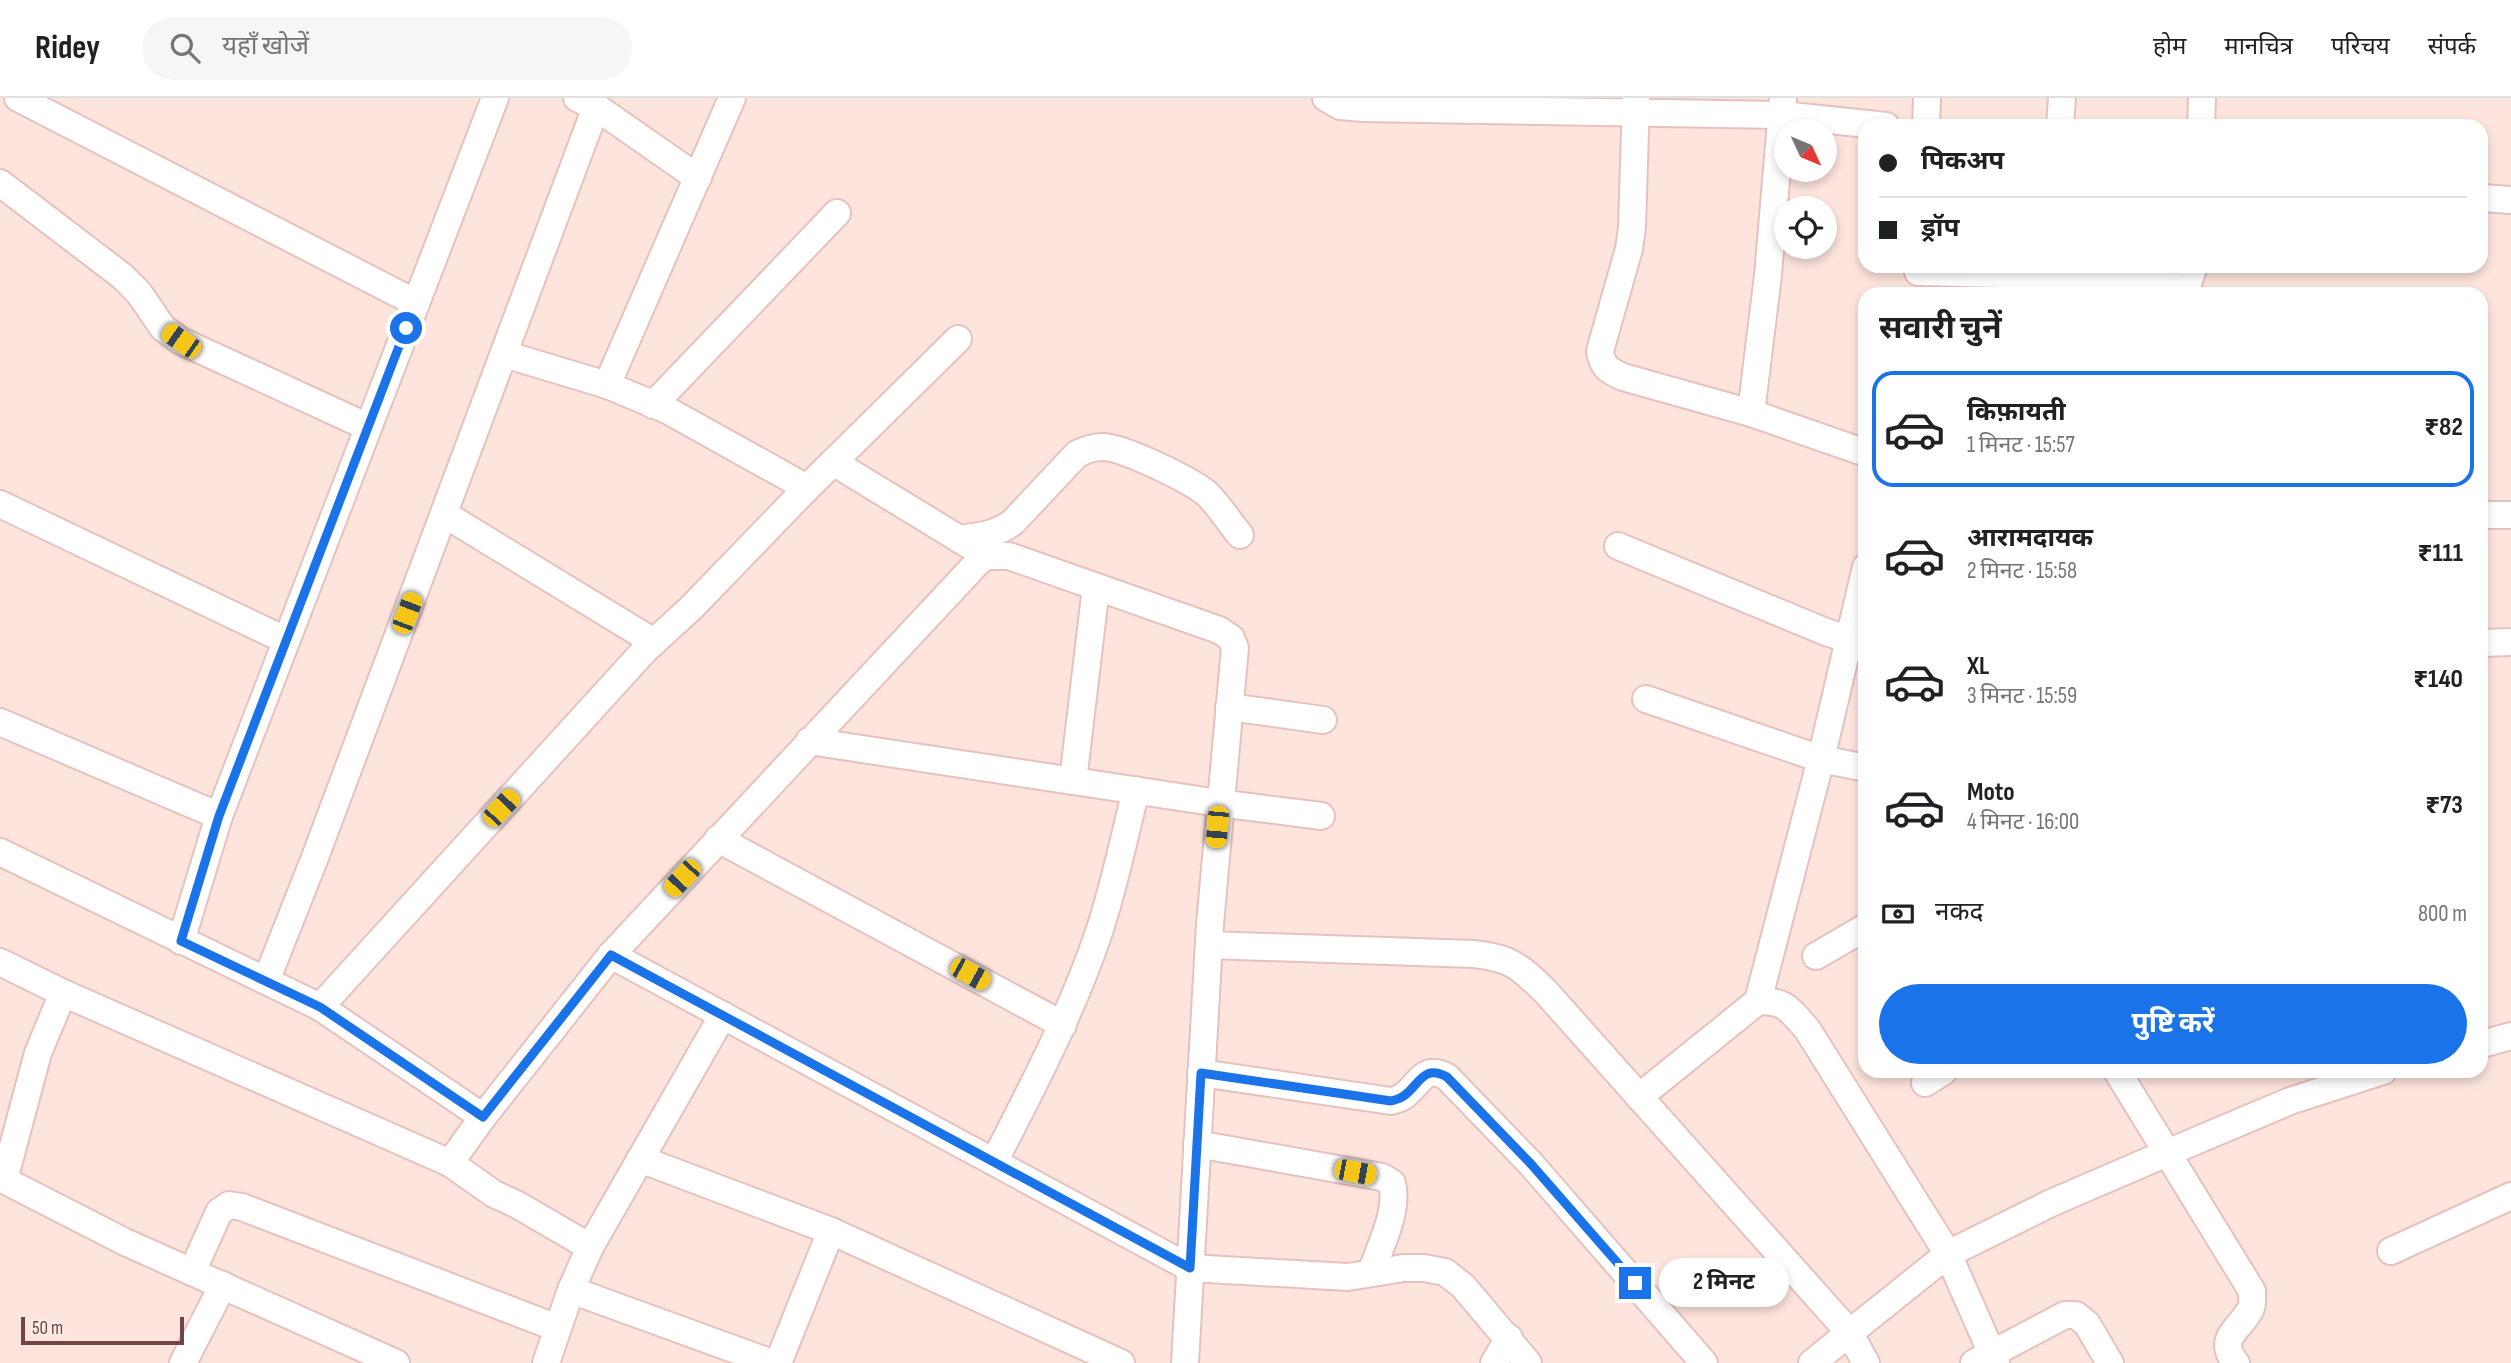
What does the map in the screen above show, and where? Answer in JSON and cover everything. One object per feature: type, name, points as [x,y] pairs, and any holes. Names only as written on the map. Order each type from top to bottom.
[{"type":"street","points":[[18,98],[416,303]]},
{"type":"street","points":[[181,941],[219,816],[495,98]]},
{"type":"street","points":[[607,385],[732,98]]},
{"type":"street","points":[[1326,98],[1340,106],[1783,107],[1858,121]]},
{"type":"street","points":[[1926,119],[1927,98]]},
{"type":"street","points":[[2060,119],[2062,98]]},
{"type":"street","points":[[2201,119],[2202,98]]},
{"type":"street","points":[[266,981],[504,354],[586,103],[698,178]]},
{"type":"street","points":[[1635,106],[1632,227],[1629,248],[1600,351],[1602,361],[1608,370],[1623,377],[1751,413],[1858,450]]},
{"type":"street","points":[[1751,413],[1769,275],[1783,107]]},
{"type":"street","points":[[0,183],[122,276],[139,293],[163,328],[181,341],[368,427]]},
{"type":"street","points":[[2488,198],[2511,200]]},
{"type":"street","points":[[653,405],[837,213]]},
{"type":"street","points":[[1918,277],[1993,273]]},
{"type":"street","points":[[2073,273],[2181,287],[2189,281],[2192,273]]},
{"type":"street","points":[[320,1007],[654,642],[958,340]]},
{"type":"street","points":[[504,354],[607,385],[653,405],[807,488]]},
{"type":"street","points":[[959,540],[993,535],[1003,530],[1077,454],[1104,447],[1124,452],[1193,483],[1208,495],[1240,536]]},
{"type":"street","points":[[833,462],[987,556],[1009,556],[1219,630],[1231,638],[1235,648],[1219,803],[1209,945],[1185,1363]]},
{"type":"street","points":[[0,504],[285,640]]},
{"type":"street","points":[[444,514],[654,642]]},
{"type":"street","points":[[2488,515],[2511,515]]},
{"type":"street","points":[[1618,546],[1857,640],[1821,759],[1758,1001],[1639,1097]]},
{"type":"street","points":[[450,1163],[611,955],[809,741],[979,561],[987,556]]},
{"type":"street","points":[[1073,780],[1096,587]]},
{"type":"street","points":[[2488,643],[2511,642]]},
{"type":"street","points":[[1646,699],[1821,759],[1858,766]]},
{"type":"street","points":[[1229,707],[1323,720]]},
{"type":"street","points":[[0,722],[219,816]]},
{"type":"street","points":[[809,741],[1321,816]]},
{"type":"street","points":[[995,1162],[1063,1025],[1099,932],[1136,790]]},
{"type":"street","points":[[718,839],[1063,1025]]},
{"type":"street","points":[[0,852],[320,1007],[483,1117]]},
{"type":"street","points":[[1816,956],[1858,932]]},
{"type":"street","points":[[1209,945],[1498,957],[1520,967],[1545,991],[1849,1332],[1866,1363]]},
{"type":"street","points":[[611,955],[1190,1268],[1348,1277],[1404,1268],[1445,1272],[1463,1286],[1528,1363]]},
{"type":"street","points":[[0,962],[62,993],[450,1163],[494,1194],[590,1247]]},
{"type":"street","points":[[62,993],[38,1053],[2,1179],[125,1242],[396,1363]]},
{"type":"street","points":[[1758,1001],[1776,1001],[1787,1008],[1807,1029],[1948,1254],[1987,1361],[2065,1315],[2076,1315],[2087,1324],[2110,1363]]},
{"type":"street","points":[[546,1363],[570,1290],[590,1247],[723,1015]]},
{"type":"street","points":[[2488,1042],[2511,1036]]},
{"type":"street","points":[[1201,1073],[1391,1101],[1404,1097],[1417,1081],[1428,1073],[1439,1072],[1447,1077],[1531,1164],[1704,1363]]},
{"type":"street","points":[[2121,1078],[2252,1291],[2252,1305],[2228,1341],[2229,1354],[2235,1363]]},
{"type":"street","points":[[1812,1363],[1948,1254],[2051,1203],[2167,1153],[2290,1101],[2361,1078]]},
{"type":"street","points":[[1197,1144],[1382,1177],[1392,1183],[1393,1207],[1371,1273]]},
{"type":"street","points":[[640,1159],[831,1231],[1121,1363]]},
{"type":"street","points":[[2391,1251],[2511,1196]]},
{"type":"street","points":[[192,1272],[219,1212],[229,1205],[242,1207],[557,1328]]},
{"type":"street","points":[[778,1363],[831,1231]]},
{"type":"street","points":[[183,1363],[223,1285]]},
{"type":"street","points":[[570,1290],[772,1363]]},
{"type":"street","points":[[1494,1363],[1509,1338]]},
{"type":"route","points":[[406,328],[219,816],[181,941],[320,1007],[483,1117],[611,955],[1190,1268],[1201,1073],[1391,1101],[1404,1097],[1417,1081],[1428,1073],[1439,1072],[1447,1077],[1531,1164],[1635,1283]]}]
